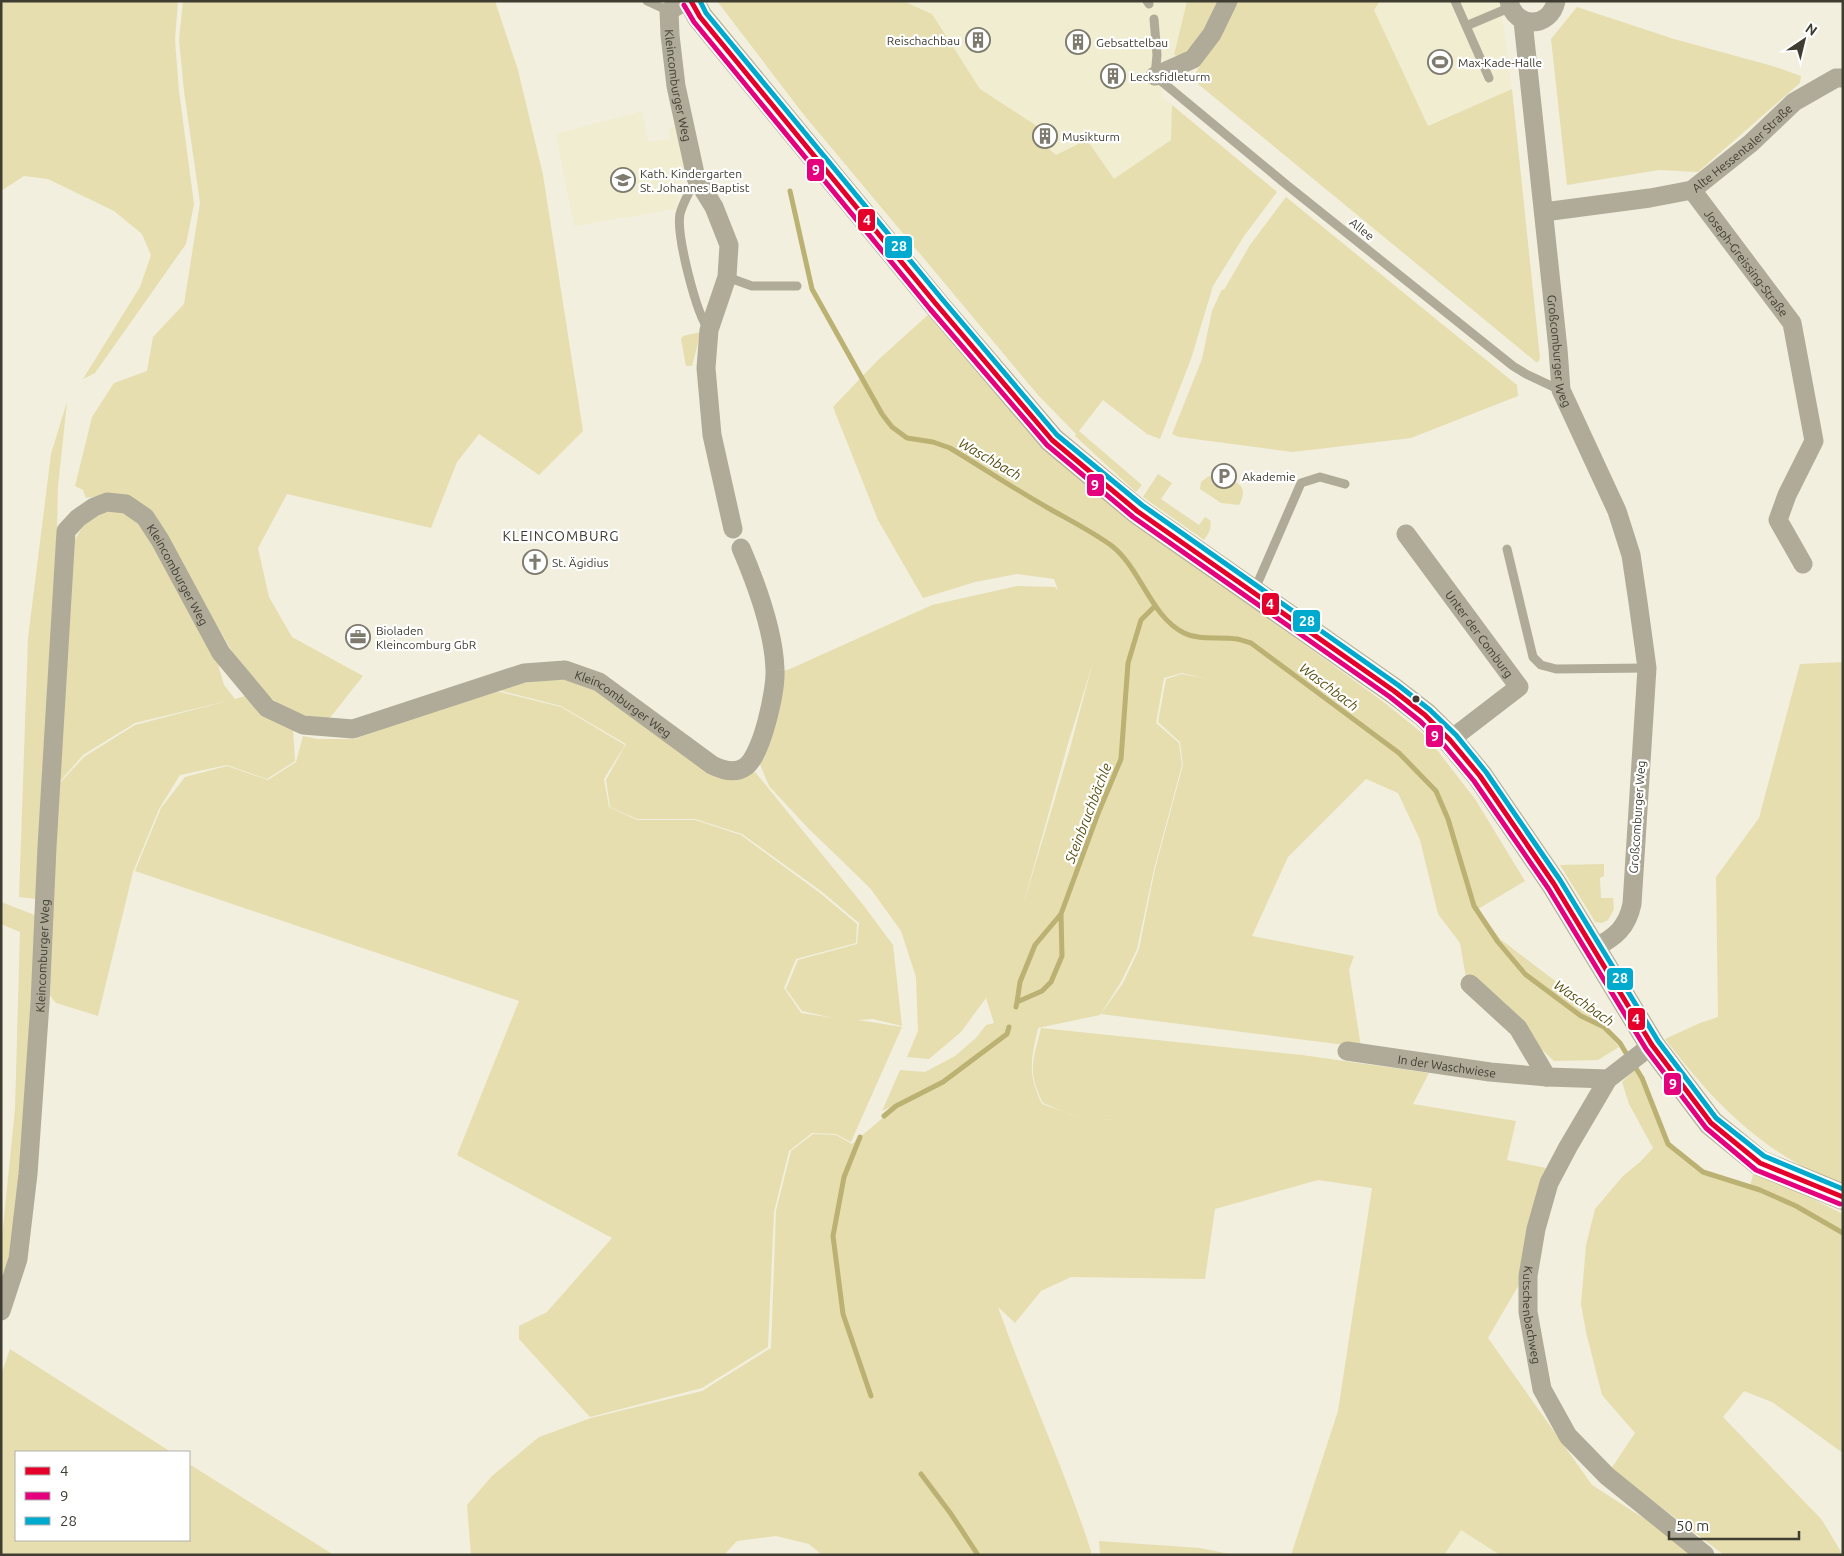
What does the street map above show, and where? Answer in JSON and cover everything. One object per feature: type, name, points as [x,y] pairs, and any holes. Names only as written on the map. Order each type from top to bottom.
[{"type":"main road","points":[[680,6],[700,17],[942,312],[1052,440],[1137,511],[1209,552],[1254,592],[1425,715],[1450,740],[1480,776],[1554,884],[1595,948],[1652,1045],[1711,1122],[1760,1163],[1843,1198]]},
{"type":"street","name":"Kleincomburger Weg","points":[[685,1],[680,6],[670,35],[676,86],[696,178],[714,206],[729,245],[727,277],[709,330],[706,368],[712,434],[733,529]]},
{"type":"street","points":[[1155,76],[1193,59],[1212,34],[1228,1]]},
{"type":"street","points":[[1510,4],[1517,16],[1523,21],[1538,22],[1551,14],[1556,1]]},
{"type":"street","name":"Großcomburger Weg","points":[[1523,21],[1558,349],[1560,390],[1617,510],[1631,555],[1647,668],[1632,904],[1629,918],[1622,929],[1595,948]]},
{"type":"street","name":"Alte Hessentaler Straße","points":[[1544,212],[1650,198],[1692,190],[1751,143],[1794,102],[1836,78],[1843,78]]},
{"type":"street","name":"Joseph-Greissing-Straße","points":[[1692,190],[1792,323],[1814,441],[1787,495],[1778,520],[1802,564]]},
{"type":"street","name":"Kleincomburger Weg","points":[[1,1311],[18,1259],[28,1174],[40,1002],[47,847],[66,531],[78,518],[94,507],[107,502],[126,504],[145,518],[160,540],[221,653],[267,708],[303,725],[353,729],[524,673],[565,670],[599,682],[712,764],[728,771],[745,768],[754,758],[770,715],[776,671],[770,634],[741,548]]},
{"type":"street","name":"Unter der Comburg","points":[[1406,534],[1518,687],[1450,740]]},
{"type":"street","points":[[1470,984],[1518,1028],[1547,1077]]},
{"type":"street","name":"Kutschenbachweg","points":[[1652,1045],[1608,1079],[1549,1183],[1536,1229],[1528,1276],[1528,1312],[1542,1389],[1568,1436],[1607,1476],[1705,1555]]},
{"type":"street","name":"In der Waschwiese","points":[[1347,1051],[1481,1070],[1547,1077],[1608,1079]]},
{"type":"lane","points":[[647,1],[680,6]]},
{"type":"lane","points":[[1455,1],[1489,78]]},
{"type":"lane","points":[[1466,26],[1510,4]]},
{"type":"lane","points":[[1154,19],[1157,56],[1155,76]]},
{"type":"lane","name":"Allee","points":[[1155,76],[1288,186],[1514,366],[1560,390]]},
{"type":"lane","points":[[696,178],[680,215],[682,244],[694,296],[704,324],[709,330]]},
{"type":"lane","points":[[727,277],[752,286],[797,286]]},
{"type":"lane","points":[[1254,592],[1301,483],[1320,477],[1345,484]]},
{"type":"lane","points":[[1507,549],[1533,657],[1541,665],[1556,669],[1647,668]]},
{"type":"shaded area","points":[[1,1],[178,1],[175,40],[179,91],[194,204],[186,244],[95,373],[83,379],[140,287],[151,255],[142,234],[114,211],[48,179],[24,176],[1,191]]},
{"type":"shaded area","points":[[183,1],[495,1],[518,70],[543,175],[583,431],[539,475],[479,434],[457,462],[431,528],[287,494],[258,548],[269,597],[292,637],[363,676],[329,719],[297,714],[265,695],[237,660],[165,536],[104,495],[86,498],[83,490],[75,486],[92,417],[114,383],[147,371],[153,337],[184,304],[200,203],[184,91],[179,40]]},
{"type":"shaded area","points":[[717,1],[903,1],[932,14],[980,89],[1040,128],[1036,134],[1037,139],[1056,155],[1087,140],[1114,179],[1171,140],[1172,105],[1277,192],[1244,236],[1213,286],[1191,359],[1160,439],[1147,434],[1103,400],[1079,431],[1142,485],[1136,492],[1075,436],[1076,434],[1038,395],[804,115]]},
{"type":"shaded area","points":[[903,1],[1187,1],[1174,55],[1161,96],[1172,105],[1171,140],[1114,180],[1056,156],[1037,139],[1036,134],[1040,128],[980,89],[932,14]]},
{"type":"shaded area","points":[[1187,1],[1220,1],[1205,31],[1186,58],[1174,55]]},
{"type":"shaded area","points":[[1232,1],[1380,1],[1374,10],[1428,126],[1512,89],[1540,358],[1538,362],[1192,79],[1213,43]]},
{"type":"shaded area","points":[[1381,1],[1500,1],[1512,89],[1428,126],[1374,10]]},
{"type":"shaded area","points":[[1577,7],[1674,39],[1776,67],[1801,76],[1800,83],[1698,172],[1659,170],[1567,185],[1551,39]]},
{"type":"shaded area","name":"Kath. Kindergarten St. Johannes Baptist","points":[[642,111],[648,142],[670,139],[668,128],[679,126],[684,166],[676,209],[574,226],[556,134]]},
{"type":"shaded area","points":[[1286,197],[1517,385],[1518,396],[1411,438],[1292,452],[1179,437],[1172,434],[1202,359],[1212,311],[1222,289],[1224,290],[1250,245]]},
{"type":"shaded area","points":[[930,313],[1192,563],[1385,703],[1422,733],[1475,799],[1525,881],[1478,909],[1500,939],[1579,999],[1619,1047],[1598,1060],[1554,1061],[1466,978],[1460,943],[1438,914],[1420,840],[1398,793],[1366,779],[1288,857],[1252,936],[1354,956],[1349,970],[1361,1047],[1101,1014],[1123,983],[1139,949],[1155,869],[1183,765],[1180,742],[1158,722],[1166,679],[1182,674],[1208,679],[1182,673],[1164,678],[1156,723],[1179,743],[1182,765],[1154,869],[1137,949],[1121,982],[1100,1015],[1038,1028],[1032,1058],[1032,1075],[1042,1104],[1065,1112],[1043,1103],[1035,1082],[1033,1066],[1041,1028],[1302,1055],[1429,1073],[1413,1104],[1516,1121],[1507,1160],[1546,1168],[1524,1276],[1488,1338],[1592,1485],[1701,1555],[1500,1555],[1461,1530],[1444,1555],[1291,1555],[1338,1411],[1372,1188],[1318,1180],[1215,1209],[1205,1279],[1071,1277],[1041,1291],[1015,1323],[998,1307],[1069,1489],[1091,1555],[822,1555],[809,1544],[776,1536],[737,1541],[724,1555],[471,1555],[467,1505],[492,1476],[539,1437],[591,1418],[702,1391],[771,1348],[776,1211],[791,1151],[813,1134],[836,1135],[852,1144],[892,1110],[921,1093],[882,1111],[900,1070],[925,1072],[955,1056],[976,1038],[986,1025],[994,1023],[986,998],[961,1032],[929,1059],[907,1057],[918,1031],[916,977],[901,931],[870,888],[808,828],[769,786],[759,762],[783,671],[932,605],[1017,586],[1055,587],[1058,590],[1054,579],[1017,574],[975,582],[923,598],[878,520],[833,407],[877,361]],"holes":[[[1093,662],[1070,748],[1022,909],[1067,747]]]},
{"type":"shaded area","points":[[701,332],[692,366],[686,366],[681,339],[683,336]]},
{"type":"shaded area","points":[[67,402],[58,486],[37,899],[19,897],[28,638],[51,454]]},
{"type":"shaded area","points":[[1158,474],[1172,483],[1161,499],[1199,525],[1205,517],[1210,520],[1210,530],[1204,540],[1143,497]]},
{"type":"shaded area","points":[[1209,476],[1236,482],[1243,490],[1239,505],[1221,503],[1200,489],[1201,482]]},
{"type":"shaded area","points":[[107,509],[124,509],[139,520],[213,647],[224,685],[235,699],[245,696],[265,714],[293,728],[295,761],[267,779],[227,765],[180,775],[159,809],[133,872],[98,1016],[56,1003],[46,991],[55,788],[84,757],[135,725],[231,700],[135,723],[83,755],[56,786],[70,548],[87,519]]},
{"type":"shaded area","points":[[1843,662],[1843,1185],[1789,1159],[1743,1125],[1722,1106],[1665,1039],[1718,1017],[1716,877],[1759,818],[1800,664]]},
{"type":"shaded area","points":[[565,677],[601,691],[712,771],[751,767],[864,906],[893,945],[902,1026],[873,1019],[858,1020],[902,1027],[851,1142],[836,1134],[812,1133],[789,1151],[774,1212],[768,1347],[702,1388],[590,1417],[519,1339],[519,1326],[547,1312],[612,1238],[457,1155],[519,1001],[135,871],[161,808],[185,777],[227,766],[268,780],[296,762],[303,736],[317,739],[355,739],[488,689],[561,707],[625,745],[604,779],[609,807],[637,820],[695,820],[741,835],[820,893],[857,924],[856,943],[796,959],[784,988],[801,1013],[833,1018],[802,1011],[786,989],[798,960],[857,944],[859,923],[821,891],[742,834],[695,819],[637,819],[610,807],[606,780],[626,744],[561,706],[490,688]]},
{"type":"shaded area","points":[[1604,864],[1604,876],[1600,878],[1601,898],[1613,898],[1614,909],[1608,920],[1602,923],[1595,922],[1560,865]]},
{"type":"shaded area","points":[[1,902],[37,916],[15,1229],[1,1293],[1,1247],[15,1109],[20,932],[1,924]]},
{"type":"shaded area","points":[[1637,1067],[1640,1079],[1671,1144],[1705,1171],[1750,1187],[1754,1170],[1843,1214],[1843,1453],[1772,1402],[1744,1391],[1723,1417],[1822,1520],[1843,1555],[1724,1555],[1611,1469],[1635,1433],[1602,1395],[1581,1304],[1586,1245],[1595,1209],[1623,1176],[1653,1148],[1629,1104],[1622,1082]]},
{"type":"shaded area","points":[[10,1349],[169,1451],[15,1451],[15,1541],[190,1541],[190,1465],[334,1555],[1,1555],[1,1375]]},
{"type":"shaded area","points":[[1461,1530],[1500,1555],[1444,1555]]},
{"type":"shaded area","points":[[1099,1541],[1200,1548],[1235,1555],[1100,1555]]},
{"type":"waterway","name":"Waschbach","points":[[790,191],[812,289],[882,414],[892,427],[907,438],[933,442],[950,448],[1097,536],[1112,546],[1122,556],[1131,567],[1154,605],[1173,626],[1184,633],[1197,637],[1230,638],[1251,643],[1399,753],[1436,791],[1448,819],[1474,906],[1498,942],[1525,974],[1581,1016],[1604,1027],[1620,1043],[1629,1058]]},
{"type":"waterway","name":"Steinbruchbächle","points":[[1016,1007],[1017,1002],[1042,991],[1051,982],[1062,956],[1061,914],[1099,811],[1121,759],[1128,663],[1141,620],[1155,606]]},
{"type":"waterway","name":"Steinbruchbächle","points":[[1017,1002],[1020,982],[1035,945],[1061,914]]},
{"type":"waterway","name":"Steinbruchbächle","points":[[884,1116],[896,1106],[943,1082],[1007,1034],[1009,1027]]},
{"type":"waterway","name":"Waschbach","points":[[1634,1065],[1642,1078],[1668,1144],[1703,1172],[1760,1190],[1796,1206],[1843,1233]]},
{"type":"waterway","name":"Steinbruchbächle","points":[[860,1137],[844,1177],[833,1236],[843,1314],[871,1396]]},
{"type":"waterway","name":"Steinbruchbächle","points":[[921,1474],[951,1514],[978,1555]]},
{"type":"transit line","name":"4","points":[[691,1],[700,17],[936,304],[1052,440],[1137,511],[1394,691],[1425,715],[1450,740],[1480,776],[1554,884],[1652,1045],[1711,1123],[1760,1163],[1843,1197]]},
{"type":"transit line","name":"28","points":[[700,1],[706,13],[1057,435],[1142,505],[1398,685],[1430,710],[1456,735],[1486,772],[1560,880],[1658,1041],[1716,1118],[1764,1156],[1843,1189]]},
{"type":"transit line","name":"9","points":[[684,5],[694,22],[930,309],[1047,445],[1133,517],[1390,697],[1420,721],[1444,745],[1474,781],[1548,888],[1646,1049],[1706,1128],[1756,1170],[1840,1204]]},
{"type":"place","name":"Reischachbau","points":[[978,40]]},
{"type":"place","name":"Gebsattelbau","points":[[1078,42]]},
{"type":"place","name":"Max-Kade-Halle","points":[[1440,62]]},
{"type":"place","name":"Lecksfidleturm","points":[[1113,76]]},
{"type":"place","name":"Musikturm","points":[[1045,136]]},
{"type":"place","name":"Kath. Kindergarten St. Johannes Baptist","points":[[623,180]]},
{"type":"place","name":"Akademie","points":[[1224,476]]},
{"type":"place","name":"St. Ägidius","points":[[535,562]]},
{"type":"place","name":"Bioladen Kleincomburg GbR","points":[[358,637]]},
{"type":"district","name":"KLEINCOMBURG","points":[[561,536]]}]
